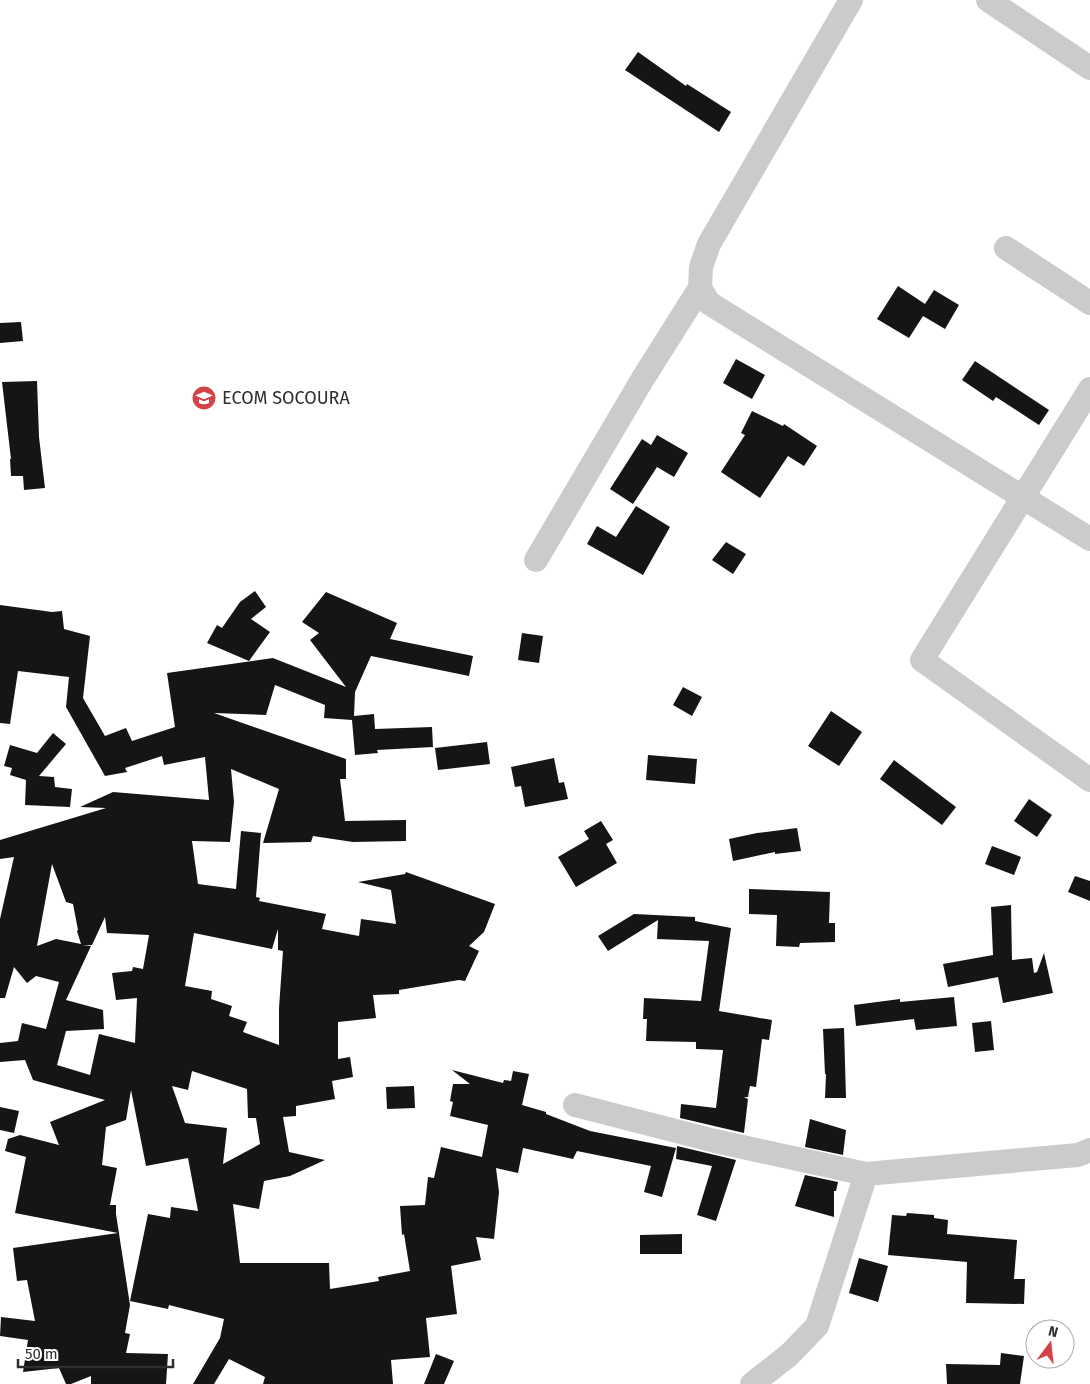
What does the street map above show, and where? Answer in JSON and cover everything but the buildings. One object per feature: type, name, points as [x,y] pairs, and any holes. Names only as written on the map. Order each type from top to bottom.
[{"type":"street","points":[[536,560],[637,389],[700,288],[701,267],[709,244],[851,0]]},
{"type":"street","points":[[988,0],[1090,68]]},
{"type":"street","points":[[1006,248],[1090,303]]},
{"type":"street","points":[[700,288],[709,303],[1090,538]]},
{"type":"street","points":[[1090,389],[922,660],[1090,780]]},
{"type":"street","points":[[575,1105],[715,1141],[866,1174],[1078,1155],[1090,1150]]},
{"type":"street","points":[[752,1384],[789,1355],[817,1326],[866,1174]]},
{"type":"place","name":"ECOM SOCOURA","points":[[204,398]]}]
